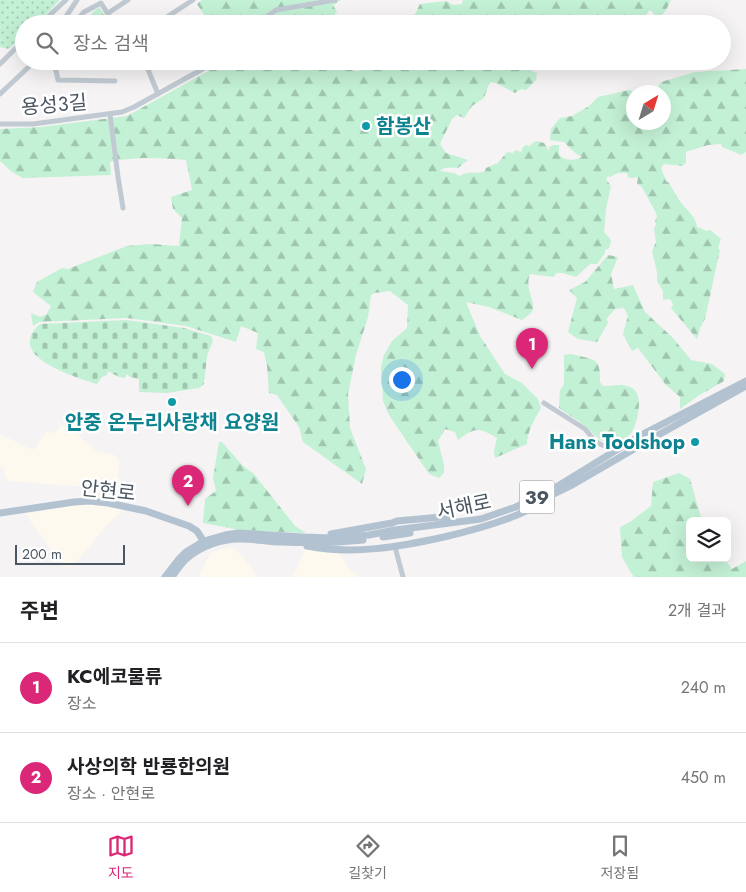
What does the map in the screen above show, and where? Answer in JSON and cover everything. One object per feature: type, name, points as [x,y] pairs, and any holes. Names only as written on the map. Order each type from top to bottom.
[{"type":"main road","name":"서해로","points":[[165,577],[182,556],[225,535],[238,533],[332,538],[369,535],[481,519],[516,507],[558,486],[641,435],[746,380]]},
{"type":"main road","name":"서해로","points":[[172,577],[188,558],[205,544],[241,539],[336,543],[459,527],[514,512],[554,494],[746,386]]},
{"type":"main road","points":[[295,542],[308,547],[340,550],[395,547],[412,544],[501,522],[543,502],[554,494]]},
{"type":"main road","name":"안현로","points":[[0,513],[74,502],[108,503],[138,509],[189,526],[197,531],[205,544]]},
{"type":"main road","points":[[316,538],[397,521],[441,518],[459,522]]},
{"type":"street","points":[[50,15],[66,0]]},
{"type":"street","points":[[67,15],[77,0]]},
{"type":"street","points":[[81,15],[100,3],[108,13],[128,0]]},
{"type":"street","points":[[170,15],[193,0]]},
{"type":"street","points":[[269,15],[276,10],[335,0]]},
{"type":"street","points":[[0,64],[15,49]]},
{"type":"street","points":[[0,94],[25,70]]},
{"type":"street","points":[[56,70],[58,80],[116,81]]},
{"type":"street","points":[[148,70],[158,94]]},
{"type":"street","name":"용성3길","points":[[0,124],[33,124],[122,112],[201,70]]},
{"type":"street","name":"용성3길","points":[[110,114],[123,208]]},
{"type":"street","points":[[544,403],[586,429],[595,441],[616,451]]},
{"type":"street","points":[[395,547],[403,577]]},
{"type":"shaded area","points":[[60,425],[71,428],[97,452],[115,455],[119,460],[118,486],[73,486],[8,481],[4,475],[4,470],[0,466],[0,434],[33,450],[46,432],[52,433],[58,430]]},
{"type":"shaded area","points":[[85,503],[111,506],[122,510],[79,559],[71,566],[67,566],[60,562],[25,514]]},
{"type":"shaded area","points":[[234,548],[258,577],[199,577],[211,552]]},
{"type":"shaded area","points":[[305,549],[339,553],[357,577],[293,577]]},
{"type":"green space","points":[[0,0],[60,0],[45,15],[15,15],[15,43],[8,49],[0,47]]},
{"type":"green space","points":[[202,0],[341,0],[333,5],[337,12],[334,15],[204,15],[197,4]]},
{"type":"green space","points":[[463,0],[671,0],[665,12],[661,15],[654,15],[650,10],[646,15],[414,15],[420,4],[447,1],[453,5],[462,4]]},
{"type":"green space","points":[[99,7],[105,15],[90,15]]},
{"type":"green space","points":[[746,69],[746,152],[741,155],[722,147],[721,144],[708,145],[686,152],[686,162],[683,166],[664,164],[661,168],[666,181],[693,217],[697,227],[707,231],[710,230],[721,239],[705,319],[697,339],[671,308],[672,302],[669,299],[663,300],[663,291],[657,281],[652,251],[656,242],[654,229],[657,217],[642,187],[637,184],[638,177],[628,177],[627,173],[608,176],[606,179],[611,186],[604,232],[611,240],[610,247],[605,250],[597,264],[590,264],[576,277],[563,273],[556,273],[554,277],[530,274],[528,285],[533,308],[532,312],[522,320],[489,307],[466,302],[480,336],[505,374],[522,383],[538,399],[541,408],[530,430],[527,444],[495,458],[494,451],[497,438],[491,434],[477,430],[458,440],[455,432],[445,429],[438,441],[444,465],[444,473],[439,478],[429,474],[389,415],[383,401],[381,367],[384,355],[392,341],[407,328],[408,305],[390,291],[371,295],[368,317],[356,355],[348,394],[350,428],[366,469],[362,484],[303,442],[299,427],[277,395],[269,393],[264,352],[256,349],[258,333],[241,326],[236,342],[186,326],[127,318],[39,322],[33,326],[31,313],[40,317],[47,314],[51,306],[33,292],[37,282],[62,268],[68,269],[127,246],[150,244],[179,246],[182,218],[173,209],[171,197],[192,190],[186,160],[177,159],[138,158],[110,162],[111,175],[23,178],[12,172],[0,161],[0,129],[41,127],[127,116],[210,70],[532,70],[537,73],[536,80],[526,90],[521,89],[515,93],[491,82],[484,98],[472,106],[464,118],[457,115],[452,119],[440,144],[446,153],[468,160],[458,168],[446,168],[440,171],[460,176],[466,173],[485,171],[486,168],[498,163],[507,152],[513,153],[515,150],[521,152],[523,147],[526,145],[531,146],[536,141],[544,143],[549,151],[549,147],[559,145],[559,155],[564,158],[573,160],[582,157],[564,142],[550,140],[551,129],[560,118],[572,116],[589,106],[598,97],[626,91],[626,130],[671,130],[671,85],[659,85],[661,82],[695,72]]},
{"type":"green space","points":[[608,255],[618,257],[611,274],[614,289],[633,285],[645,312],[673,338],[691,360],[712,364],[725,374],[724,381],[680,409],[680,397],[666,385],[638,348],[632,351],[623,334],[628,316],[624,308],[615,309],[607,318],[608,323],[597,342],[578,339],[568,332],[577,298],[569,290],[585,282]]},
{"type":"green space","points":[[126,320],[184,328],[211,336],[213,341],[207,356],[204,384],[199,388],[167,393],[139,392],[139,379],[130,377],[127,374],[125,378],[119,377],[108,371],[107,375],[102,377],[97,384],[67,374],[45,362],[31,348],[31,335],[40,324]]},
{"type":"green space","points":[[571,354],[597,363],[600,382],[603,386],[623,385],[635,390],[639,401],[638,415],[632,432],[625,439],[612,443],[602,441],[581,422],[559,408],[560,390],[564,384],[564,355]]},
{"type":"green space","points":[[219,442],[222,442],[243,466],[254,474],[295,526],[306,533],[240,530],[203,523],[205,499],[216,491],[213,478]]},
{"type":"green space","points":[[679,473],[690,479],[701,517],[686,517],[686,562],[727,562],[732,569],[746,561],[746,577],[634,577],[622,557],[620,527],[651,506],[653,482]]},
{"type":"place","name":"함봉산","points":[[366,126]]},
{"type":"place","name":"KC에코물류","points":[[532,369]]},
{"type":"place","name":"안중 온누리사랑채 요양원","points":[[172,402]]},
{"type":"place","name":"Hans Toolshop","points":[[695,442]]},
{"type":"place","name":"사상의학 반룡한의원","points":[[188,506]]}]
